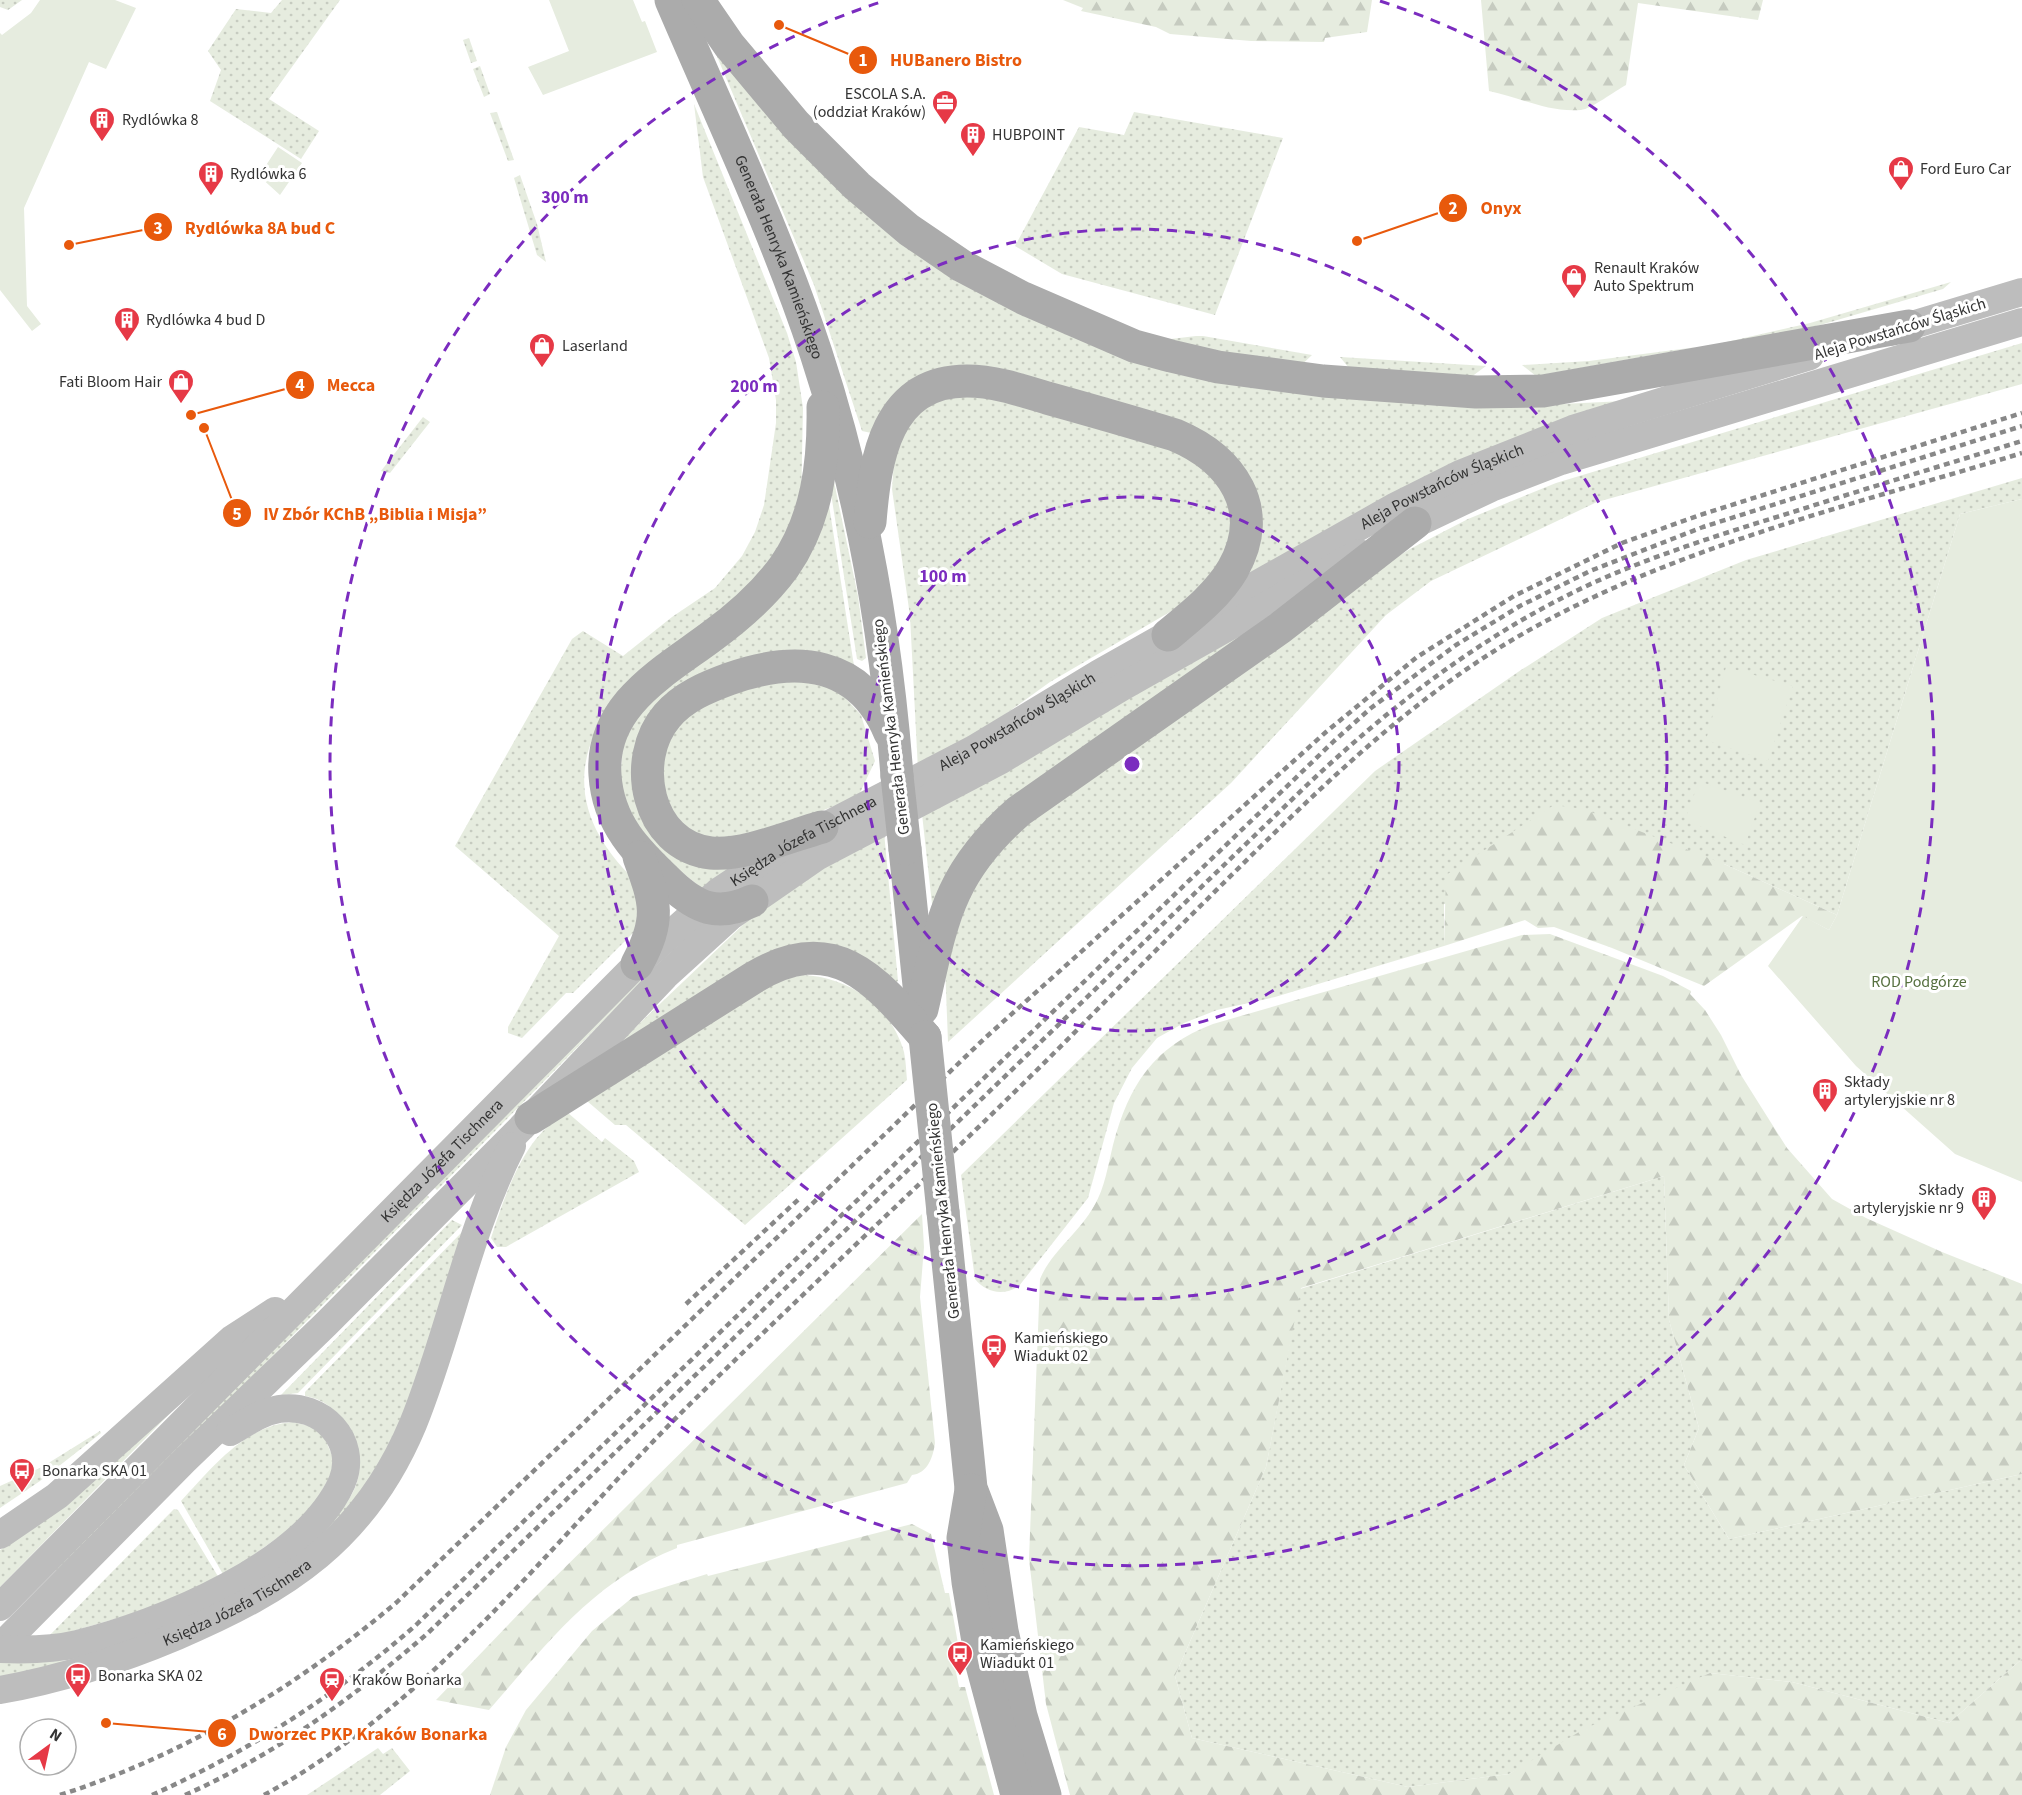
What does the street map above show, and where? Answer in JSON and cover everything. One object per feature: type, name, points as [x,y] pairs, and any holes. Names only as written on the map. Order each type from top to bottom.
[{"type":"main road","name":"Generała Henryka Kamieńskiego","points":[[671,0],[777,249],[822,372],[856,496],[869,557],[902,780],[905,849],[971,1488],[963,1538],[968,1582],[982,1665],[1017,1795]]},
{"type":"main road","points":[[698,0],[729,45],[796,125],[857,186],[909,230],[954,261],[1014,294],[1134,346],[1171,356],[1218,366],[1323,381],[1476,392],[1543,391],[1909,326]]},
{"type":"main road","name":"Aleja Powstańców Śląskich","points":[[902,780],[974,749],[1362,524],[1497,458],[1632,409],[2022,292]]},
{"type":"main road","name":"Aleja Powstańców Śląskich","points":[[902,780],[1001,760],[1122,687],[1415,524],[1491,488],[1572,458],[2022,322]]},
{"type":"main road","points":[[637,964],[650,932],[655,903],[637,853],[617,823],[605,787],[606,748],[613,726],[631,699],[750,605],[791,556],[813,510],[819,479],[823,427],[822,372]]},
{"type":"main road","points":[[869,557],[871,510],[879,458],[887,432],[897,414],[922,392],[948,382],[968,381],[1009,387],[1175,435],[1212,454],[1234,479],[1245,509],[1244,534],[1237,560],[1222,584],[1168,635]]},
{"type":"main road","points":[[526,1123],[770,967],[783,962],[813,959],[840,963],[856,969],[923,1023],[936,946],[953,892],[981,847],[1000,827],[1019,811],[1280,627],[1415,524]]},
{"type":"main road","points":[[822,827],[730,852],[707,852],[687,844],[663,823],[649,794],[646,772],[648,753],[660,725],[686,700],[715,685],[769,668],[809,666],[834,672],[862,690],[888,729],[902,780]]},
{"type":"main road","name":"Księdza Józefa Tischnera","points":[[9,1598],[637,964],[699,906],[758,864],[902,780]]},
{"type":"main road","name":"Księdza Józefa Tischnera","points":[[0,1648],[185,1460],[326,1324],[526,1123],[664,976],[698,944],[752,901],[818,856],[902,780]]},
{"type":"main road","points":[[637,853],[682,894],[699,906],[724,909],[752,901]]},
{"type":"main road","name":"Księdza Józefa Tischnera","points":[[0,1690],[72,1674],[133,1655],[238,1610],[288,1580],[324,1551],[372,1498],[404,1444],[428,1380],[478,1226],[526,1123]]},
{"type":"main road","points":[[0,1535],[57,1496],[232,1339],[313,1289]]},
{"type":"main road","points":[[0,1648],[32,1650],[75,1644],[130,1629],[228,1587],[268,1562],[309,1528],[337,1493],[343,1480],[346,1461],[343,1443],[332,1426],[306,1410],[289,1408],[261,1414],[185,1460]]},
{"type":"main road","name":"Generała Henryka Kamieńskiego","points":[[971,1488],[987,1530],[1002,1631],[1021,1716],[1045,1795]]},
{"type":"green space","points":[[0,0],[22,0],[8,10],[0,7]]},
{"type":"green space","points":[[40,0],[115,0],[136,8],[106,69],[89,62],[24,208],[27,306],[41,324],[32,331],[0,290],[0,33],[2,35],[31,13]]},
{"type":"green space","points":[[282,0],[340,0],[269,99],[319,131],[301,159],[210,101],[221,70],[208,51],[236,9],[271,13]]},
{"type":"green space","points":[[549,0],[633,0],[642,22],[645,21],[657,52],[543,95],[528,67],[569,51]]},
{"type":"green space","points":[[1063,0],[1372,0],[1367,32],[1325,38],[1324,42],[1251,41],[1170,34],[1156,27],[1081,11],[1083,8]]},
{"type":"green space","points":[[1481,0],[1763,0],[1758,20],[1638,3],[1626,85],[1591,107],[1569,110],[1546,107],[1489,91]]},
{"type":"green space","points":[[707,33],[799,142],[1066,331],[1517,406],[1625,401],[1239,584],[1242,476],[978,373],[876,434],[862,431],[814,285]]},
{"type":"green space","points":[[469,38],[477,61],[471,63],[463,40]]},
{"type":"green space","points":[[480,66],[490,94],[484,97],[473,69]]},
{"type":"green space","points":[[694,104],[787,333],[796,362],[803,408],[801,505],[764,572],[597,728],[588,751],[584,773],[585,794],[598,833],[609,851],[640,885],[641,903],[634,932],[573,993],[566,993],[522,1038],[508,1033],[508,1027],[559,936],[455,846],[572,639],[583,631],[623,656],[672,617],[715,588],[742,556],[755,532],[764,505],[776,423],[776,400],[769,358],[703,177]]},
{"type":"green space","points":[[497,112],[514,160],[508,161],[490,113]]},
{"type":"green space","points":[[1134,112],[1283,138],[1215,315],[1062,274],[1015,246],[1079,127],[1124,135]]},
{"type":"green space","points":[[278,147],[302,163],[280,195],[259,176]]},
{"type":"green space","points":[[520,175],[537,224],[546,262],[537,255],[514,178]]},
{"type":"green space","points":[[1951,282],[1943,289],[1810,328],[1718,344],[1810,323]]},
{"type":"green space","points":[[1196,336],[1312,355],[1293,373],[1154,341]]},
{"type":"green space","points":[[2022,343],[2022,384],[1597,502],[1431,581],[1386,615],[1231,783],[948,1042],[945,965],[984,856],[1333,596],[1410,549],[1468,519],[1556,483]]},
{"type":"green space","points":[[1697,347],[1536,376],[1522,365],[1589,361]]},
{"type":"green space","points":[[1340,357],[1486,366],[1459,386],[1353,373]]},
{"type":"green space","points":[[977,389],[1185,448],[1232,497],[1229,559],[1175,609],[1050,682],[978,734],[918,770],[910,616],[892,489],[896,433],[915,409]]},
{"type":"green space","points":[[423,417],[430,422],[390,473],[381,471]]},
{"type":"green space","points":[[833,477],[858,596],[866,658],[862,661],[857,659],[830,487]]},
{"type":"green space","points":[[2022,478],[2022,499],[1960,514],[1837,915],[1724,864],[1444,904],[1444,946],[1275,997],[1217,1010],[1184,1023],[1157,1038],[1132,1068],[1114,1103],[1088,1198],[1019,1286],[1007,1291],[996,1292],[979,1284],[975,1279],[961,1175],[1375,771],[1518,672],[1602,618],[1746,560]]},
{"type":"green space","points":[[827,492],[854,666],[710,675],[637,791],[735,863],[704,890],[647,844],[619,794],[624,732]]},
{"type":"green space","name":"ROD Podgórze","points":[[2022,499],[2022,1182],[1955,1154],[1856,1066],[1768,966],[1803,916],[1829,930],[1837,915],[1960,514]]},
{"type":"green space","points":[[1263,620],[1005,808],[935,907],[932,904],[922,814]]},
{"type":"green space","points":[[1726,667],[1793,686],[1768,761],[1706,740]]},
{"type":"green space","points":[[756,679],[830,681],[861,715],[875,761],[858,797],[742,841],[697,840],[655,791],[670,723]]},
{"type":"green space","points":[[1699,781],[1760,803],[1745,845],[1685,820]]},
{"type":"green space","points":[[1554,805],[1583,809],[1724,864],[1837,915],[1829,930],[1802,916],[1704,986],[1612,948],[1554,927],[1538,928],[1525,920],[1444,946],[1446,875]]},
{"type":"green space","points":[[884,832],[898,981],[891,985],[844,954],[620,1042],[772,897]]},
{"type":"green space","points":[[1550,934],[1663,976],[1691,991],[1690,994],[1705,1010],[1721,1035],[1741,1075],[1787,1148],[1832,1199],[1866,1218],[1942,1252],[2022,1284],[2022,1474],[1729,1539],[1684,1465],[1699,1428],[1669,1320],[1664,1176],[1301,1288],[1266,1467],[1175,1676],[1192,1738],[1408,1787],[1509,1774],[1584,1729],[1710,1673],[1792,1682],[1949,1723],[2022,1659],[2022,1795],[1070,1795],[1046,1704],[1029,1559],[1040,1279],[1051,1260],[1088,1216],[1098,1199],[1119,1124],[1136,1086],[1146,1071],[1174,1044],[1213,1024],[1522,935]]},
{"type":"green space","points":[[680,938],[622,1002],[437,1190],[433,1186]]},
{"type":"green space","points":[[803,975],[836,981],[852,988],[878,1008],[898,1036],[904,1052],[907,1080],[745,1225],[626,1125],[615,1125],[587,1101],[769,982]]},
{"type":"green space","points":[[568,1113],[602,1142],[605,1138],[634,1161],[639,1172],[506,1247],[497,1247],[491,1238],[518,1167],[539,1135],[553,1122]]},
{"type":"green space","points":[[1664,1176],[1669,1320],[1699,1428],[1684,1465],[1729,1539],[2022,1474],[2022,1659],[1949,1723],[1792,1682],[1710,1673],[1509,1774],[1408,1787],[1192,1738],[1175,1676],[1266,1467],[1300,1289]]},
{"type":"green space","points":[[426,1194],[429,1197],[59,1573],[55,1569]]},
{"type":"green space","points":[[922,1214],[924,1247],[920,1297],[935,1443],[933,1454],[926,1468],[912,1475],[907,1483],[677,1545],[677,1548],[620,1578],[573,1617],[489,1710],[436,1700],[533,1599]]},
{"type":"green space","points":[[452,1220],[462,1225],[298,1393],[281,1395]]},
{"type":"green space","points":[[465,1229],[400,1429],[347,1514],[266,1577],[326,1527],[351,1496],[358,1480],[359,1463],[345,1425],[331,1408],[319,1400],[305,1396],[305,1392]]},
{"type":"green space","points":[[184,1399],[0,1587],[0,1550],[30,1531]]},
{"type":"green space","points":[[293,1422],[321,1429],[336,1465],[308,1516],[224,1576],[181,1501],[217,1462],[245,1440],[276,1425]]},
{"type":"green space","points":[[100,1431],[101,1433],[40,1481],[0,1508],[0,1486],[42,1467]]},
{"type":"green space","points":[[174,1509],[178,1510],[219,1578],[159,1606],[46,1639]]},
{"type":"green space","points":[[912,1524],[931,1534],[945,1593],[949,1593],[962,1666],[955,1667],[959,1687],[965,1687],[994,1795],[490,1795],[506,1747],[526,1710],[592,1631],[633,1597],[707,1574],[708,1576]]},
{"type":"green space","points":[[0,1658],[74,1661],[0,1678]]},
{"type":"green space","points":[[378,1748],[383,1754],[392,1748],[410,1771],[380,1795],[307,1795]]},
{"type":"railway","points":[[60,1795],[152,1760],[238,1715],[320,1662],[397,1602],[985,1038],[1326,732],[1417,657],[1514,596],[1622,543],[1700,515],[2022,413]]},
{"type":"railway","points":[[152,1795],[223,1760],[291,1720],[355,1675],[416,1625],[1334,741],[1371,708],[1456,645],[1520,606],[1590,571],[1703,527],[2022,426]]},
{"type":"railway","points":[[185,1795],[251,1762],[282,1743],[342,1702],[428,1633],[1307,785],[1373,726],[1442,672],[1516,623],[1620,571],[1720,535],[2022,441]]},
{"type":"railway","points":[[264,1795],[326,1757],[383,1714],[437,1667],[489,1617],[687,1407],[1029,1078],[1293,815],[1357,756],[1424,700],[1495,650],[1533,628],[1649,573],[1710,549],[1835,508],[2022,453]]},
{"type":"railway","points":[[686,1304],[801,1197]]},
{"type":"place","name":"HUBanero Bistro","points":[[779,25]]},
{"type":"place","name":"ESCOLA S.A. (oddział Kraków)","points":[[945,126]]},
{"type":"place","name":"Rydlówka 8","points":[[102,143]]},
{"type":"place","name":"HUBPOINT","points":[[973,158]]},
{"type":"place","name":"Ford Euro Car","points":[[1901,192]]},
{"type":"place","name":"Rydlówka 6","points":[[211,197]]},
{"type":"place","name":"Onyx","points":[[1357,241]]},
{"type":"place","name":"Rydlówka 8A bud C","points":[[69,245]]},
{"type":"place","name":"Renault Kraków Auto Spektrum","points":[[1574,300]]},
{"type":"place","name":"Rydlówka 4 bud D","points":[[127,343]]},
{"type":"place","name":"Laserland","points":[[542,369]]},
{"type":"place","name":"Fati Bloom Hair","points":[[181,405]]},
{"type":"place","name":"Mecca","points":[[191,415]]},
{"type":"place","name":"IV Zbór KChB „Biblia i Misja”","points":[[204,428]]},
{"type":"place","name":"Składy artyleryjskie nr 8","points":[[1825,1114]]},
{"type":"place","name":"Składy artyleryjskie nr 9","points":[[1984,1222]]},
{"type":"place","name":"Kamieńskiego Wiadukt 02","points":[[994,1370]]},
{"type":"place","name":"Bonarka SKA 01","points":[[22,1494]]},
{"type":"place","name":"Kamieńskiego Wiadukt 01","points":[[960,1677]]},
{"type":"place","name":"Bonarka SKA 02","points":[[78,1699]]},
{"type":"place","name":"Kraków Bonarka","points":[[332,1703]]},
{"type":"place","name":"Dworzec PKP Kraków Bonarka","points":[[106,1723]]}]
